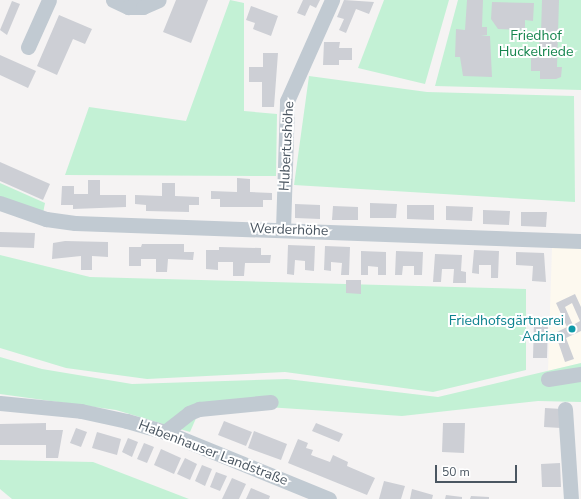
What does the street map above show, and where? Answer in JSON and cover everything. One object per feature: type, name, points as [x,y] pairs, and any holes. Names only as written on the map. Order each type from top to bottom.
[{"type":"street","points":[[28,47],[48,0]]},
{"type":"street","points":[[113,0],[128,7],[143,7],[159,0]]},
{"type":"street","name":"Hubertushöhe","points":[[284,230],[287,101],[332,0]]},
{"type":"street","name":"Werderhöhe","points":[[0,203],[46,219],[75,223],[581,241]]},
{"type":"street","points":[[548,379],[581,374]]},
{"type":"street","points":[[165,432],[189,413],[199,409],[271,402]]},
{"type":"street","name":"Habenhauser Landstraße","points":[[0,403],[80,411],[165,432],[329,499]]},
{"type":"street","points":[[565,409],[571,499]]},
{"type":"shaded area","points":[[552,248],[581,248],[581,363],[548,371]]},
{"type":"green space","points":[[230,0],[244,3],[244,111],[277,114],[276,176],[65,175],[89,107],[186,121]]},
{"type":"green space","points":[[384,0],[449,0],[425,84],[358,68]]},
{"type":"green space","name":"Friedhof Huckelriede","points":[[458,0],[581,0],[581,90],[435,86]]},
{"type":"green space","points":[[309,76],[427,92],[574,96],[575,202],[294,185]]},
{"type":"green space","points":[[0,183],[45,203],[43,213],[0,198]]},
{"type":"green space","points":[[0,255],[90,277],[526,289],[526,370],[433,392],[285,372],[147,379],[66,368],[0,348]]},
{"type":"green space","points":[[0,357],[42,369],[132,384],[287,379],[438,397],[581,363],[581,402],[538,401],[402,416],[267,407],[197,416],[190,432],[116,410],[0,394]]},
{"type":"green space","points":[[0,460],[93,462],[189,499],[12,499],[0,489]]},
{"type":"building","points":[[176,0],[208,0],[191,43],[163,32]]},
{"type":"building","points":[[303,0],[320,0],[316,8],[310,5],[305,16],[297,13]]},
{"type":"building","points":[[344,0],[374,2],[369,14],[356,9],[346,33],[339,30],[344,19],[337,17]]},
{"type":"building","points":[[467,0],[483,0],[482,27],[487,27],[487,35],[481,36],[490,36],[492,77],[463,76],[460,57],[455,57],[456,29],[465,30]]},
{"type":"building","points":[[542,0],[559,0],[557,67],[562,67],[561,77],[556,79],[540,79],[540,71],[531,71],[531,48],[541,48],[536,33],[541,33]]},
{"type":"building","points":[[12,1],[20,4],[7,35],[0,30]]},
{"type":"building","points":[[492,2],[534,3],[533,21],[525,20],[525,30],[498,29],[491,19]]},
{"type":"building","points":[[251,6],[278,16],[271,36],[253,29],[255,23],[246,20]]},
{"type":"building","points":[[59,15],[92,29],[85,44],[73,39],[57,75],[37,66]]},
{"type":"building","points":[[324,42],[340,42],[339,48],[352,48],[352,60],[339,60],[339,65],[323,65]]},
{"type":"building","points":[[263,53],[278,53],[274,107],[262,107],[262,82],[249,82],[249,67],[263,67]]},
{"type":"building","points":[[0,55],[36,71],[28,88],[0,75]]},
{"type":"building","points":[[0,162],[50,184],[43,200],[0,181]]},
{"type":"building","points":[[237,178],[250,179],[250,192],[272,193],[272,200],[263,200],[263,207],[220,207],[220,199],[211,199],[211,191],[237,192]]},
{"type":"building","points":[[88,180],[100,180],[100,195],[126,195],[126,207],[73,209],[73,205],[61,205],[62,186],[74,186],[74,194],[88,194]]},
{"type":"building","points":[[162,183],[175,183],[175,196],[199,197],[199,205],[189,205],[189,212],[146,211],[146,205],[135,204],[135,195],[162,196]]},
{"type":"building","points":[[370,203],[397,204],[396,218],[370,218]]},
{"type":"building","points":[[295,204],[320,205],[320,219],[295,218]]},
{"type":"building","points":[[407,205],[434,205],[434,220],[407,219]]},
{"type":"building","points":[[333,206],[358,207],[358,220],[332,220]]},
{"type":"building","points":[[446,206],[473,207],[472,221],[446,220]]},
{"type":"building","points":[[483,210],[510,211],[509,225],[483,224]]},
{"type":"building","points":[[521,212],[547,212],[546,227],[521,226]]},
{"type":"building","points":[[0,232],[35,233],[34,248],[0,247]]},
{"type":"building","points":[[65,241],[108,242],[108,257],[92,256],[92,270],[81,270],[81,256],[52,259],[53,243]]},
{"type":"building","points":[[142,244],[184,244],[184,252],[194,252],[193,260],[168,259],[167,272],[156,272],[156,259],[141,259],[141,266],[129,266],[129,247],[141,247]]},
{"type":"building","points":[[288,245],[315,246],[314,271],[305,270],[305,261],[295,260],[294,275],[287,274]]},
{"type":"building","points":[[325,246],[350,247],[349,275],[341,275],[342,263],[331,262],[331,271],[324,270]]},
{"type":"building","points":[[219,247],[261,248],[261,255],[271,255],[270,263],[245,263],[244,276],[233,276],[233,262],[218,262],[218,270],[206,269],[206,250],[219,250]]},
{"type":"building","points":[[474,250],[499,251],[498,278],[491,278],[491,265],[479,265],[479,274],[472,273]]},
{"type":"building","points":[[361,251],[386,252],[386,275],[378,275],[378,267],[368,266],[368,275],[361,275]]},
{"type":"building","points":[[396,251],[423,252],[422,275],[414,275],[414,266],[403,266],[402,275],[395,275]]},
{"type":"building","points":[[516,252],[544,253],[546,282],[532,281],[533,266],[516,265]]},
{"type":"building","points":[[435,254],[462,255],[461,271],[466,272],[466,283],[453,283],[454,269],[442,269],[441,282],[433,282]]},
{"type":"building","points":[[346,280],[361,280],[361,294],[346,293]]},
{"type":"building","name":"Friedhofsgärtnerei Adrian","points":[[575,294],[581,307],[581,331],[566,338],[574,359],[565,362],[555,333],[567,327],[556,303]],"holes":[[[572,303],[580,321],[573,325],[565,307]]]},
{"type":"building","points":[[534,322],[548,323],[547,358],[533,358]]},
{"type":"building","points":[[545,408],[562,409],[561,428],[544,427]]},
{"type":"building","points":[[224,421],[252,432],[246,446],[218,435]]},
{"type":"building","points":[[46,423],[46,430],[63,430],[58,458],[46,458],[46,445],[0,445],[0,424]]},
{"type":"building","points":[[316,423],[343,434],[339,442],[312,431]]},
{"type":"building","points":[[443,423],[465,423],[464,453],[442,452]]},
{"type":"building","points":[[76,428],[87,432],[81,447],[70,443]]},
{"type":"building","points":[[254,431],[287,444],[281,460],[248,448]]},
{"type":"building","points":[[97,432],[121,439],[117,455],[92,448]]},
{"type":"building","points":[[128,438],[138,442],[132,457],[122,452]]},
{"type":"building","points":[[298,439],[308,443],[306,448],[313,450],[311,455],[330,462],[333,455],[348,462],[347,466],[375,478],[367,495],[288,463]]},
{"type":"building","points":[[144,443],[154,447],[147,463],[137,459]]},
{"type":"building","points":[[161,449],[181,458],[174,474],[154,465]]},
{"type":"building","points":[[185,458],[197,464],[190,480],[177,474]]},
{"type":"building","points":[[560,463],[561,487],[542,487],[541,464]]},
{"type":"building","points":[[202,465],[212,469],[205,486],[195,481]]},
{"type":"building","points":[[216,472],[227,476],[220,491],[210,487]]},
{"type":"building","points":[[232,478],[246,484],[239,499],[222,499]]},
{"type":"building","points":[[384,481],[405,486],[401,499],[379,499]]},
{"type":"building","points":[[251,488],[270,496],[269,499],[246,499]]},
{"type":"building","points":[[412,489],[433,495],[432,499],[410,499]]},
{"type":"building","points":[[446,495],[462,497],[462,499],[445,499]]},
{"type":"building","points":[[471,496],[489,497],[489,499],[470,499]]},
{"type":"place","name":"Friedhofsgärtnerei Adrian","points":[[572,329]]}]
